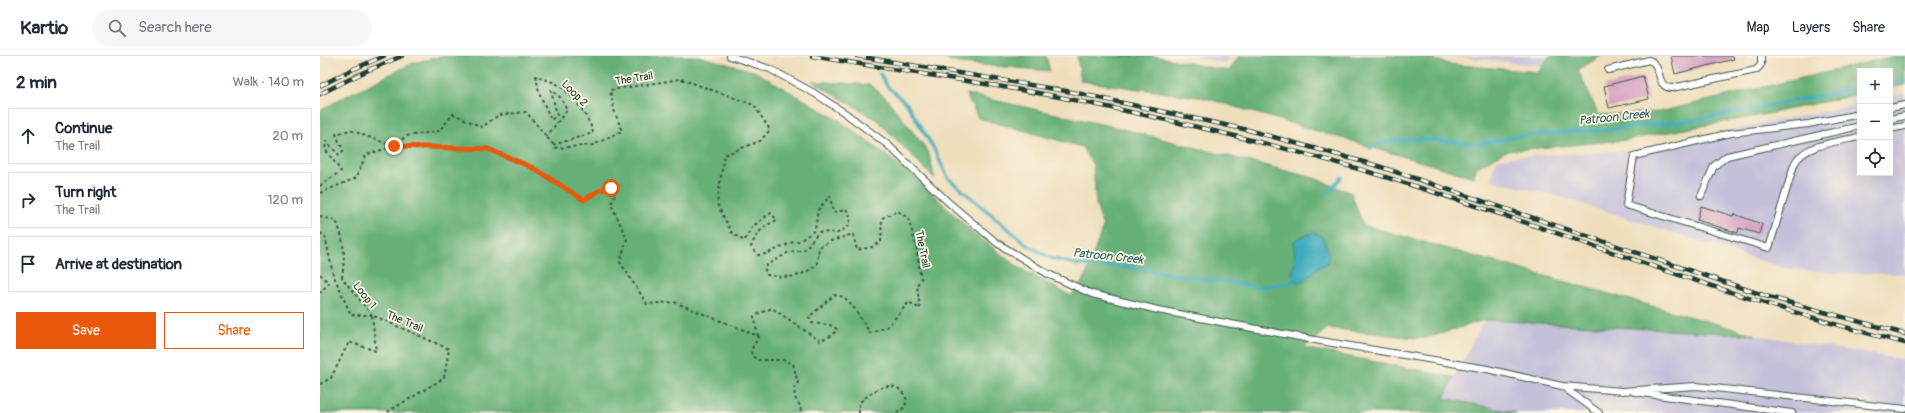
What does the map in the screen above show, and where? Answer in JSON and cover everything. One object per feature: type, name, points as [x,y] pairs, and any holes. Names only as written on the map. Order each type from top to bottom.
[{"type":"lane","points":[[730,56],[770,69],[814,93],[845,113],[888,145],[948,202],[997,243],[1048,274],[1092,294],[1158,310],[1322,342],[1487,369],[1562,386],[1622,391],[1792,413]]},
{"type":"lane","points":[[1608,70],[1649,60],[1657,66],[1662,84],[1670,88],[1756,70],[1761,65],[1761,56]]},
{"type":"lane","points":[[1893,107],[1905,105]]},
{"type":"lane","points":[[1857,115],[1808,124],[1731,134],[1634,156],[1626,205],[1769,248],[1794,165],[1798,157],[1808,150],[1857,138]]},
{"type":"lane","points":[[1893,118],[1905,116]]},
{"type":"lane","points":[[1893,128],[1905,126]]},
{"type":"lane","points":[[1701,196],[1714,166],[1727,156],[1857,127]]},
{"type":"lane","points":[[1562,386],[1599,413]]},
{"type":"lane","points":[[1622,391],[1696,386],[1905,409]]},
{"type":"path","name":"Loop 2","points":[[546,137],[567,110],[561,98],[551,90],[557,115],[551,120],[539,92],[536,76],[557,84],[576,103],[591,123],[593,133],[553,145]]},
{"type":"path","name":"The Trail","points":[[553,145],[556,148],[594,145],[622,131],[614,110],[610,90],[681,79],[754,105],[770,130],[760,141],[724,155],[717,204],[732,233],[744,241],[753,226],[771,213],[777,220],[765,226],[756,235],[751,246],[758,255],[766,254],[793,242],[800,241],[815,230],[818,210],[830,196],[832,212],[847,210],[851,218],[849,226],[838,233],[819,232],[804,250],[789,252],[764,267],[766,275],[790,278],[807,273],[817,264],[820,247],[831,241],[853,234],[857,250],[872,247],[881,242],[882,218],[898,211],[908,218],[916,245],[921,279],[918,285],[920,309],[909,302],[887,327],[870,333],[852,305],[844,297],[834,295],[809,318],[812,323],[830,325],[837,330],[833,335],[820,341],[772,308],[754,316],[758,336]]},
{"type":"path","points":[[320,193],[356,178],[366,155],[394,146],[406,136],[440,131],[453,114],[482,127],[499,115],[526,112],[553,145]]},
{"type":"path","points":[[320,186],[341,171],[325,149],[326,140],[339,155],[343,150],[336,134],[350,130],[394,146],[488,149],[533,168],[584,200],[600,190],[611,188],[616,192],[611,204],[627,239],[620,262],[647,304],[674,302],[758,336],[759,338],[753,345],[751,355],[758,360],[783,360],[793,364],[798,383],[794,388],[795,398],[801,407],[800,413]]},
{"type":"path","name":"Loop 1","points":[[320,216],[336,221],[341,233],[345,257],[342,278],[372,315]]},
{"type":"path","name":"Loop 1","points":[[320,233],[325,236],[333,274],[351,314],[372,315]]},
{"type":"path","points":[[320,274],[329,284],[320,293]]},
{"type":"path","name":"The Trail","points":[[320,384],[330,378],[349,342],[376,351],[372,315]]},
{"type":"path","name":"The Trail","points":[[372,315],[448,349],[444,378],[386,413]]},
{"type":"path","points":[[859,413],[859,403],[871,391],[886,386],[896,388],[904,392],[908,400],[905,407],[897,413]]},
{"type":"shaded area","points":[[1191,56],[1229,56],[1226,64]]},
{"type":"shaded area","points":[[1453,56],[1576,56],[1555,65],[1542,66]]},
{"type":"shaded area","points":[[1905,93],[1905,274],[1834,273],[1784,268],[1564,198],[1490,180],[1497,160],[1510,157],[1633,150],[1857,105],[1857,176],[1893,176],[1893,96]]},
{"type":"shaded area","points":[[1484,320],[1756,335],[1905,360],[1905,413],[1517,413],[1444,398]]},
{"type":"green space","points":[[443,56],[698,56],[754,71],[839,120],[914,176],[973,233],[1020,268],[1071,296],[1085,278],[1103,227],[1096,204],[1093,165],[1082,147],[978,118],[966,94],[1119,128],[1314,178],[1351,193],[1363,225],[1756,335],[1484,320],[1424,339],[1328,328],[1304,348],[1454,377],[1444,398],[1517,413],[320,413],[320,111],[340,99],[413,63]]},
{"type":"green space","points":[[943,56],[1046,56],[1050,71],[949,62]]},
{"type":"green space","points":[[1077,56],[1153,56],[1229,71],[1239,56],[1424,56],[1448,64],[1538,72],[1550,56],[1601,56],[1578,70],[1599,115],[1659,112],[1894,56],[1905,56],[1905,85],[1893,87],[1893,68],[1857,68],[1857,95],[1767,114],[1626,140],[1506,151],[1477,167],[1473,177],[1205,98],[1081,81]]},
{"type":"green space","points":[[812,81],[870,85],[886,98],[928,151],[935,179],[877,120]]},
{"type":"water","points":[[1313,233],[1321,235],[1327,249],[1328,259],[1325,264],[1317,268],[1309,277],[1299,282],[1292,275],[1295,260],[1294,241],[1302,236]]},
{"type":"building","points":[[1671,56],[1733,56],[1734,59],[1675,74]]},
{"type":"building","points":[[1643,76],[1649,99],[1609,108],[1604,86]]},
{"type":"building","points":[[1701,206],[1733,216],[1734,214],[1762,224],[1759,234],[1739,228],[1738,233],[1697,220]]},
{"type":"waterway","name":"Patroon Creek","points":[[880,74],[888,87],[907,104],[933,147],[948,178],[1026,244],[1050,258],[1079,265],[1127,267],[1258,287],[1291,283],[1296,275]]},
{"type":"waterway","name":"Patroon Creek","points":[[1893,83],[1905,81]]},
{"type":"waterway","name":"Patroon Creek","points":[[1370,148],[1386,141],[1419,139],[1479,144],[1518,136],[1624,128],[1700,119],[1857,89]]},
{"type":"waterway","name":"Patroon Creek","points":[[1328,192],[1342,177]]},
{"type":"railway","points":[[320,86],[349,71],[384,56]]},
{"type":"railway","points":[[320,94],[364,72],[402,56]]},
{"type":"railway","points":[[812,56],[1054,96],[1166,120],[1278,147],[1421,188],[1765,303],[1905,343]]},
{"type":"railway","points":[[857,56],[1072,92],[1248,130],[1378,166],[1769,297],[1905,334]]},
{"type":"route","points":[[394,146],[488,149],[533,168],[584,200],[600,190],[611,188]]}]
